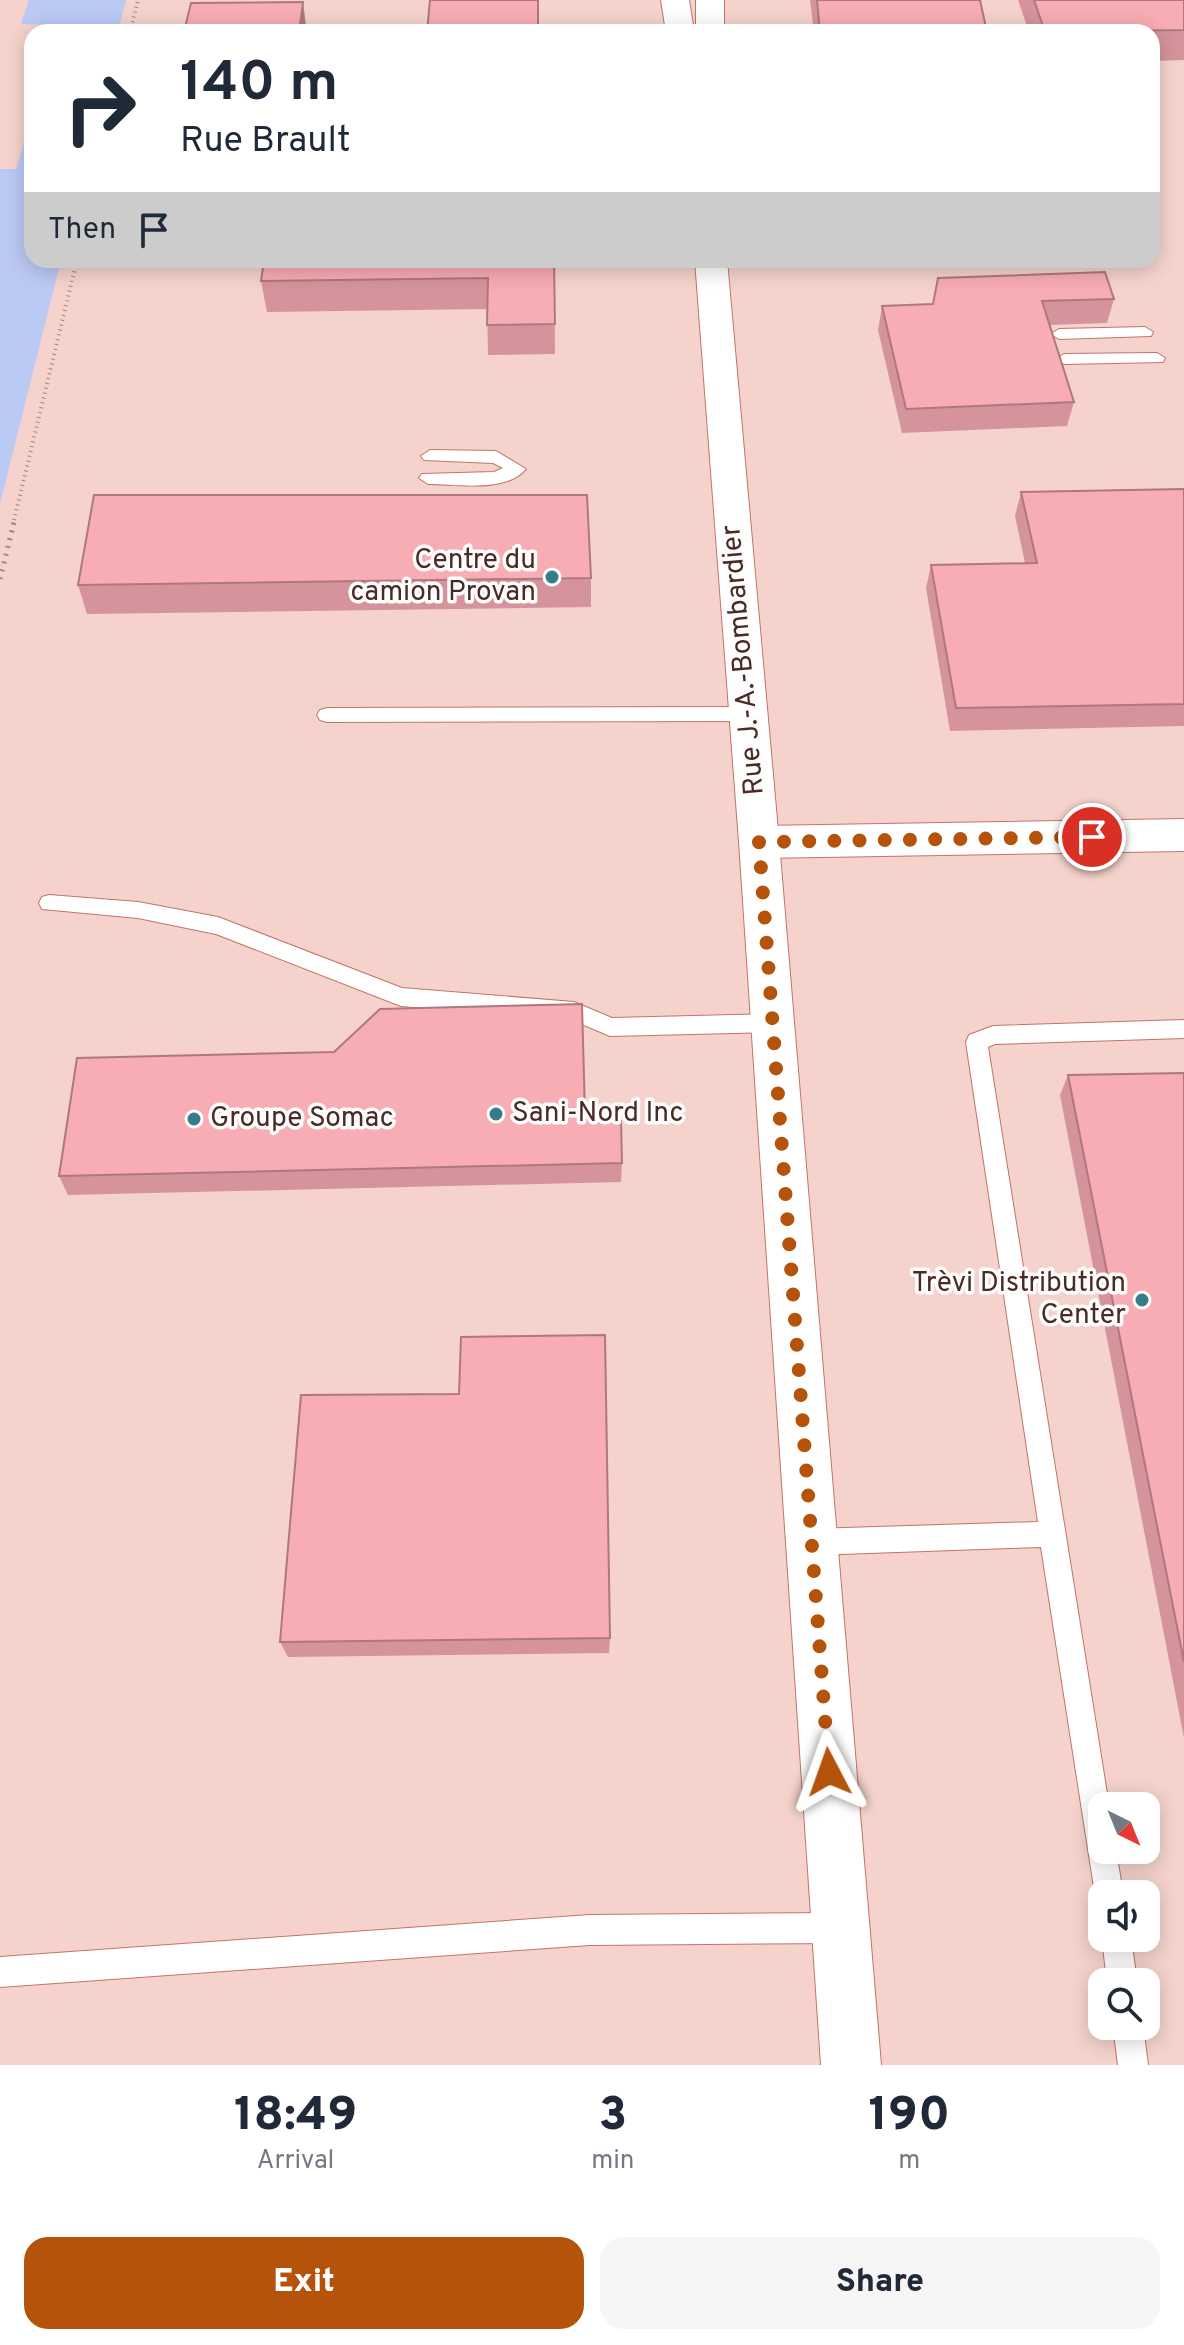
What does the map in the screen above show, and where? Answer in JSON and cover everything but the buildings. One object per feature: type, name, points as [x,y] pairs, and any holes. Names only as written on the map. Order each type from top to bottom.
[{"type":"street","points":[[675,0],[679,24]]},
{"type":"street","points":[[710,0],[710,24]]},
{"type":"street","name":"Rue J.-A.-Bombardier","points":[[712,268],[759,842],[851,2065]]},
{"type":"street","points":[[759,842],[1184,835]]},
{"type":"lane","points":[[1059,334],[1145,332]]},
{"type":"lane","points":[[1064,359],[1157,358]]},
{"type":"lane","points":[[428,478],[496,478],[517,469],[496,457],[430,456]]},
{"type":"lane","points":[[327,715],[748,714]]},
{"type":"lane","points":[[49,903],[138,910],[218,926],[401,997],[574,1011],[610,1027],[772,1023]]},
{"type":"lane","points":[[1093,1792],[977,1042],[993,1035],[1184,1029]]},
{"type":"lane","points":[[812,1542],[1053,1534]]},
{"type":"lane","points":[[0,1972],[590,1930],[841,1928]]},
{"type":"lane","points":[[1130,2040],[1133,2065]]},
{"type":"path","points":[[132,24],[138,0]]},
{"type":"path","points":[[0,579],[75,268]]},
{"type":"shaded area","points":[[29,0],[126,0],[120,24],[21,24]]},
{"type":"shaded area","points":[[24,143],[24,268],[59,268],[0,504],[0,169],[16,169]]},
{"type":"place","name":"Centre du camion Provan","points":[[552,577]]},
{"type":"place","name":"Sani-Nord Inc","points":[[496,1114]]},
{"type":"place","name":"Groupe Somac","points":[[194,1119]]},
{"type":"place","name":"Trèvi Distribution Center","points":[[1142,1300]]},
{"type":"route","points":[[829,1772],[759,842],[1092,837]]}]
